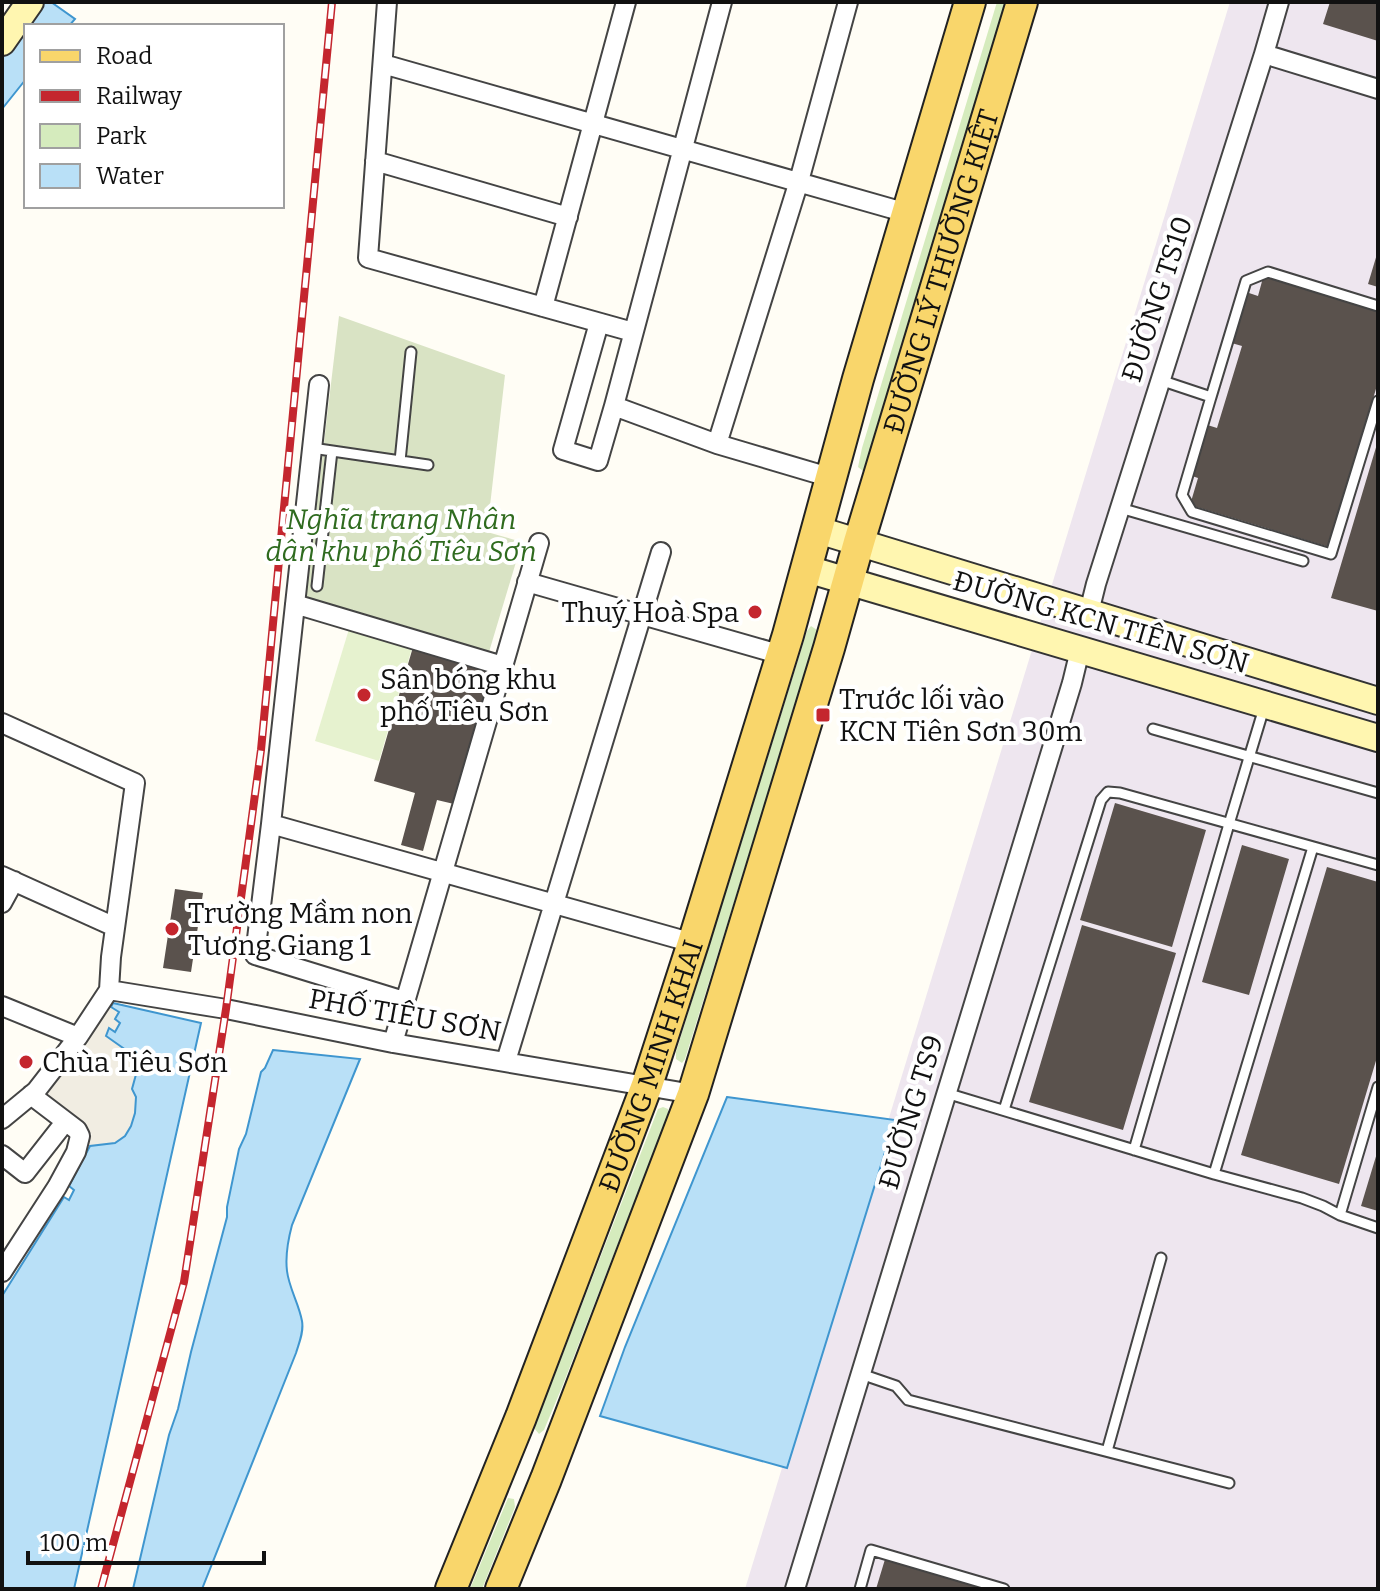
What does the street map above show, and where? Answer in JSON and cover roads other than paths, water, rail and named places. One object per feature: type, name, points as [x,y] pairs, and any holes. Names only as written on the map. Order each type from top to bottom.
[{"type":"main road","points":[[2,42],[30,2]]},
{"type":"main road","name":"ĐƯỜNG LÝ THƯỜNG KIỆT","points":[[818,530],[858,379],[970,2]]},
{"type":"main road","name":"ĐƯỜNG LÝ THƯỜNG KIỆT","points":[[859,542],[1022,2]]},
{"type":"main road","name":"ĐƯỜNG KCN TIÊN SƠN","points":[[818,530],[1378,701]]},
{"type":"main road","name":"ĐƯỜNG MINH KHAI","points":[[451,1589],[504,1461],[638,1113],[782,655],[818,530]]},
{"type":"main road","name":"ĐƯỜNG MINH KHAI","points":[[501,1589],[693,1094],[859,542]]},
{"type":"main road","name":"ĐƯỜNG KCN TIÊN SƠN","points":[[807,569],[1378,738]]},
{"type":"main road","points":[[1080,650],[1089,612]]},
{"type":"main road","points":[[504,1461],[546,1479]]},
{"type":"street","points":[[387,2],[368,258],[633,332]]},
{"type":"street","points":[[543,307],[626,2]]},
{"type":"street","points":[[599,323],[563,450],[598,461],[722,2]]},
{"type":"street","points":[[717,444],[799,181],[848,2]]},
{"type":"street","name":"ĐƯỜNG TS10","points":[[1089,612],[1279,2]]},
{"type":"street","points":[[1264,54],[1378,89]]},
{"type":"street","points":[[383,64],[907,213]]},
{"type":"street","points":[[375,161],[568,217]]},
{"type":"street","points":[[319,385],[255,955],[404,1001]]},
{"type":"street","points":[[614,406],[717,444],[832,478]]},
{"type":"street","points":[[393,1043],[539,543]]},
{"type":"street","points":[[506,1061],[661,552]]},
{"type":"street","points":[[527,582],[782,655]]},
{"type":"street","points":[[295,604],[503,666]]},
{"type":"street","name":"ĐƯỜNG TS9","points":[[795,1589],[1080,650]]},
{"type":"street","points":[[2,723],[135,783],[109,990],[56,1067],[36,1091],[2,1119]]},
{"type":"street","points":[[271,824],[693,943]]},
{"type":"street","points":[[2,903],[8,879],[115,927]]},
{"type":"street","name":"PHỐ TIÊU SƠN","points":[[109,990],[693,1094]]},
{"type":"street","points":[[2,1006],[78,1037]]},
{"type":"street","points":[[2,1272],[43,1211],[76,1152],[79,1133],[31,1095]]},
{"type":"street","points":[[2,1155],[25,1173],[65,1122]]},
{"type":"lane","points":[[1378,306],[1268,272],[1246,281],[1182,495],[1192,512],[1331,554],[1378,401]]},
{"type":"lane","points":[[400,461],[411,352]]},
{"type":"lane","points":[[1160,380],[1211,397]]},
{"type":"lane","points":[[312,448],[428,465]]},
{"type":"lane","points":[[317,586],[332,451]]},
{"type":"lane","points":[[1120,508],[1303,561]]},
{"type":"lane","points":[[1134,1150],[1266,703]]},
{"type":"lane","points":[[1153,729],[1378,793]]},
{"type":"lane","points":[[1004,1110],[1104,795],[1112,792],[1378,865]]},
{"type":"lane","points":[[1214,1174],[1313,847]]},
{"type":"lane","points":[[1340,1215],[1378,1087]]},
{"type":"lane","points":[[946,1093],[1302,1198],[1378,1228]]},
{"type":"lane","points":[[1107,1451],[1161,1258]]},
{"type":"lane","points":[[861,1374],[896,1386],[908,1400],[1229,1483]]},
{"type":"lane","points":[[860,1589],[871,1550],[1004,1589]]},
{"type":"water","points":[[31,2],[51,2],[75,19],[71,24],[24,24],[24,82],[2,109],[2,39]]},
{"type":"water","points":[[113,1003],[201,1023],[74,1589],[2,1589],[2,1296],[64,1197],[69,1200],[74,1190],[69,1186],[90,1146],[115,1143],[125,1136],[131,1126],[136,1097],[132,1089],[140,1060],[106,1036],[109,1028],[115,1032],[120,1023],[115,1019],[119,1012],[111,1007]]},
{"type":"water","points":[[273,1050],[360,1059],[289,1236],[287,1271],[302,1321],[301,1337],[202,1589],[133,1589],[169,1435],[227,1217],[239,1149],[246,1134],[261,1072]]},
{"type":"water","points":[[727,1097],[895,1120],[787,1468],[600,1416]]},
{"type":"railway","points":[[101,1589],[184,1282],[226,1009],[261,750],[332,2]]},
{"type":"place","name":"Thuý Hoà Spa","points":[[755,612]]},
{"type":"place","name":"Sân bóng khu phố Tiêu Sơn","points":[[364,695]]},
{"type":"place","name":"Trước lối vào KCN Tiên Sơn 30m","points":[[823,715]]},
{"type":"place","name":"Trường Mầm non Tương Giang 1","points":[[172,929]]},
{"type":"place","name":"Chùa Tiêu Sơn","points":[[26,1062]]},
{"type":"park label","name":"Nghĩa trang Nhân dân khu phố Tiêu Sơn","points":[[401,535]]}]
